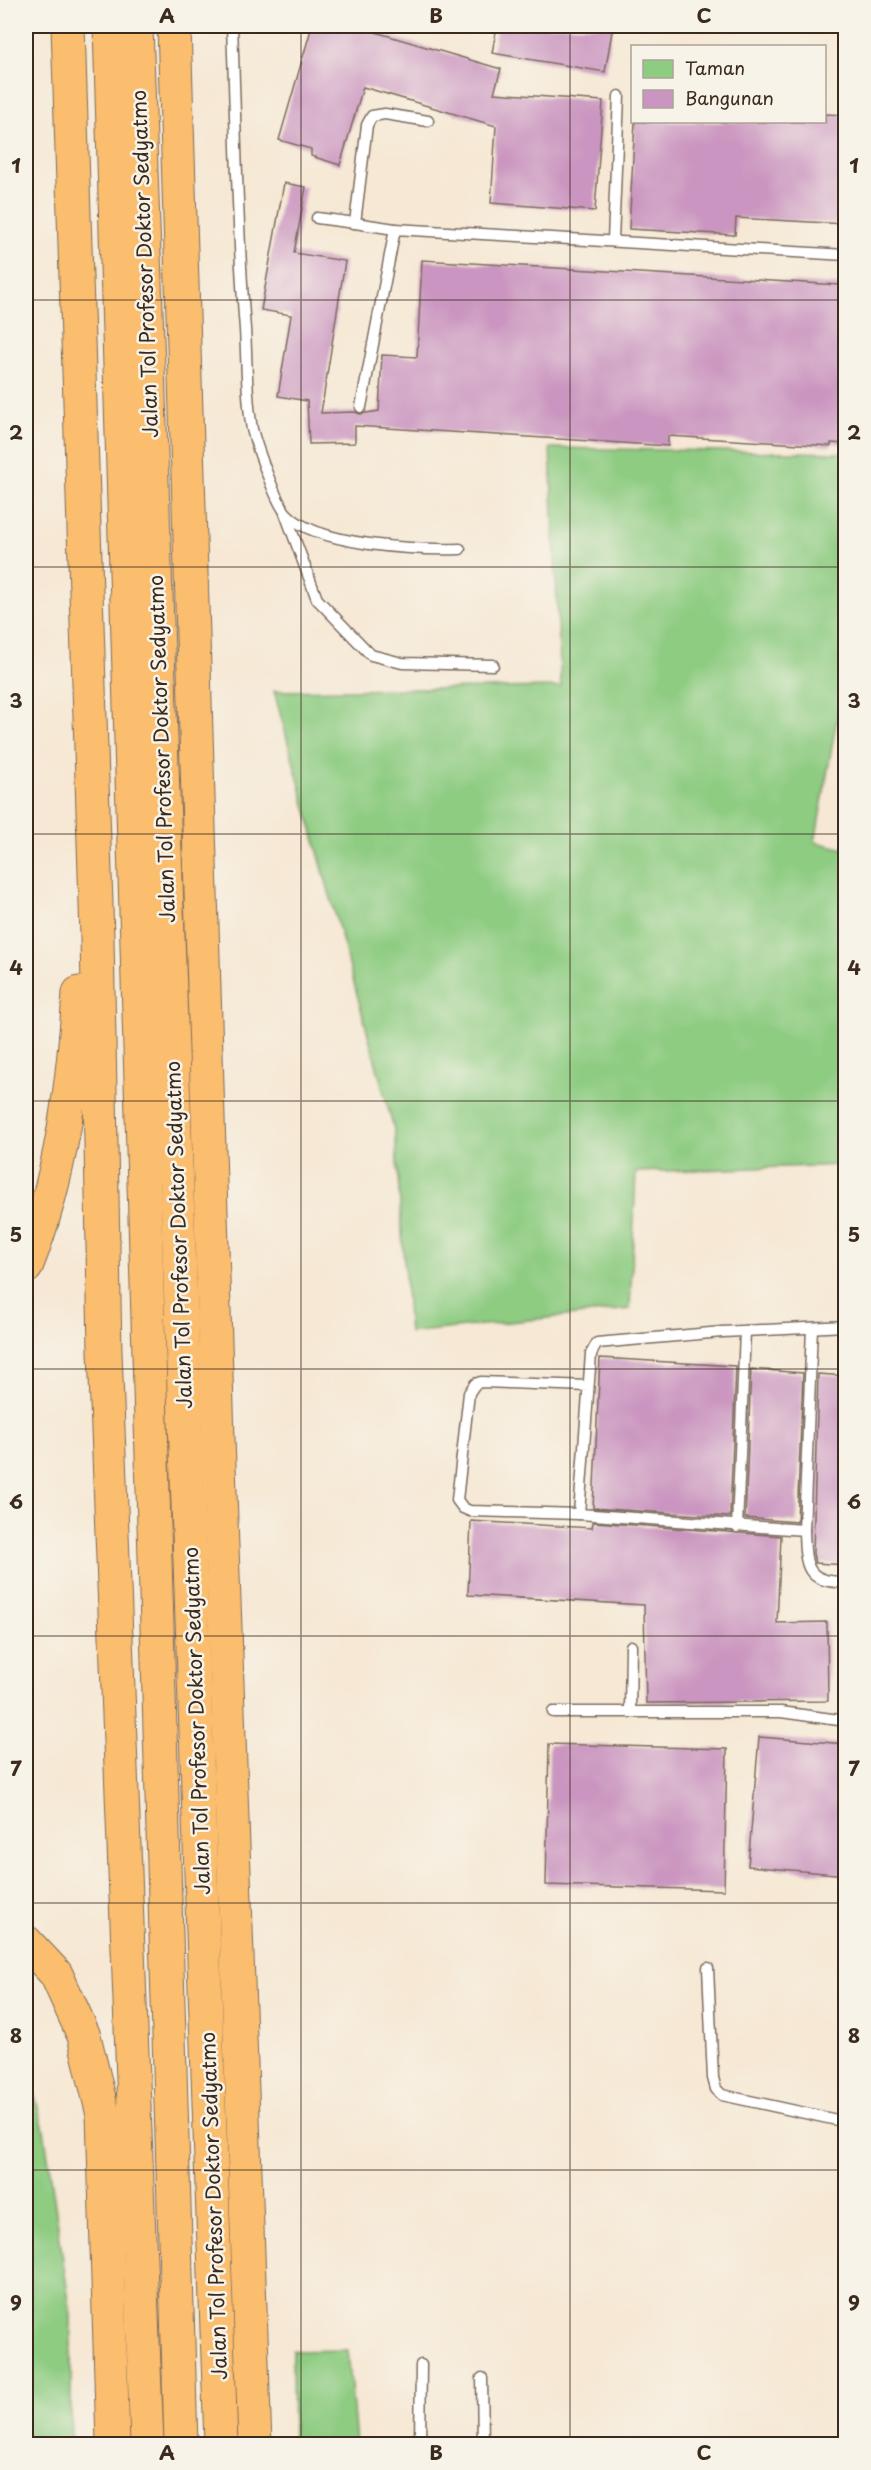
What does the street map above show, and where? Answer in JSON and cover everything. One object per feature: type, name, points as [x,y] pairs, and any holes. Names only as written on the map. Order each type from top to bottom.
[{"type":"highway","points":[[68,26],[96,925],[105,1351],[147,2445]]},
{"type":"highway","name":"Jalan Tol Profesor Doktor Sedyatmo","points":[[110,26],[181,2445]]},
{"type":"highway","name":"Jalan Tol Profesor Doktor Sedyatmo","points":[[136,26],[221,2445]]},
{"type":"highway","name":"Jalan Tol Profesor Doktor Sedyatmo","points":[[174,26],[218,1438],[255,2445]]},
{"type":"highway","points":[[26,1267],[50,1192],[65,1127],[75,1050],[80,979],[72,138]]},
{"type":"highway","points":[[26,1942],[56,1974],[84,2036],[103,2115],[113,2445]]},
{"type":"lane","points":[[232,26],[243,300],[252,428],[262,463],[285,513],[318,599],[371,655],[402,663],[493,665]]},
{"type":"lane","points":[[614,240],[619,96]]},
{"type":"lane","points":[[355,223],[367,125],[372,116],[385,114],[428,121]]},
{"type":"lane","points":[[317,218],[395,229],[846,255]]},
{"type":"lane","points":[[361,407],[395,229]]},
{"type":"lane","points":[[285,513],[312,531],[372,545],[429,550],[460,549]]},
{"type":"lane","points":[[579,1514],[591,1354],[597,1343],[745,1331],[846,1326]]},
{"type":"lane","points":[[812,1328],[804,1530],[810,1571],[814,1577],[828,1582],[846,1582]]},
{"type":"lane","points":[[737,1527],[745,1331]]},
{"type":"lane","points":[[588,1386],[481,1382],[475,1384],[469,1393],[458,1500],[463,1508],[470,1511],[579,1514],[804,1530]]},
{"type":"lane","points":[[630,1712],[631,1646]]},
{"type":"lane","points":[[553,1712],[781,1712],[846,1721]]},
{"type":"lane","points":[[708,1968],[713,2078],[716,2089],[722,2095],[846,2122]]},
{"type":"lane","points":[[420,2445],[421,2365]]},
{"type":"lane","points":[[482,2378],[483,2445]]},
{"type":"green space","points":[[26,65],[31,161],[26,162]]},
{"type":"green space","points":[[550,448],[845,453],[845,673],[815,842],[845,849],[845,1165],[636,1172],[630,1309],[409,1333],[395,1133],[274,691],[561,687]]},
{"type":"green space","points":[[26,2064],[44,2130],[71,2315],[71,2444],[26,2444]]},
{"type":"green space","points":[[348,2350],[356,2444],[293,2444],[292,2351]]},
{"type":"building","points":[[312,26],[355,26],[501,69],[494,93],[603,101],[595,211],[491,203],[496,126],[363,87],[340,165],[311,156],[311,149],[279,140]]},
{"type":"building","points":[[497,26],[613,26],[605,72],[492,53]]},
{"type":"building","points":[[826,114],[844,115],[840,193],[846,193],[846,224],[736,218],[735,235],[629,229],[635,123],[826,123]]},
{"type":"building","points":[[284,183],[306,187],[294,253],[345,261],[321,413],[355,412],[360,414],[379,411],[382,355],[417,357],[422,260],[840,285],[838,312],[846,313],[846,444],[831,443],[831,446],[668,436],[668,446],[355,426],[355,443],[309,444],[307,401],[278,396],[291,315],[261,310]]},
{"type":"building","points":[[600,1358],[736,1366],[730,1517],[593,1508]]},
{"type":"building","points":[[751,1369],[803,1373],[797,1522],[745,1518]]},
{"type":"building","points":[[818,1374],[846,1376],[846,1565],[815,1563],[813,1553]]},
{"type":"building","points":[[471,1521],[592,1528],[593,1522],[781,1536],[777,1623],[827,1622],[828,1701],[646,1703],[644,1605],[468,1595]]},
{"type":"building","points":[[759,1737],[846,1744],[846,1875],[748,1866]]},
{"type":"building","points":[[549,1744],[727,1749],[724,1890],[546,1885]]}]
